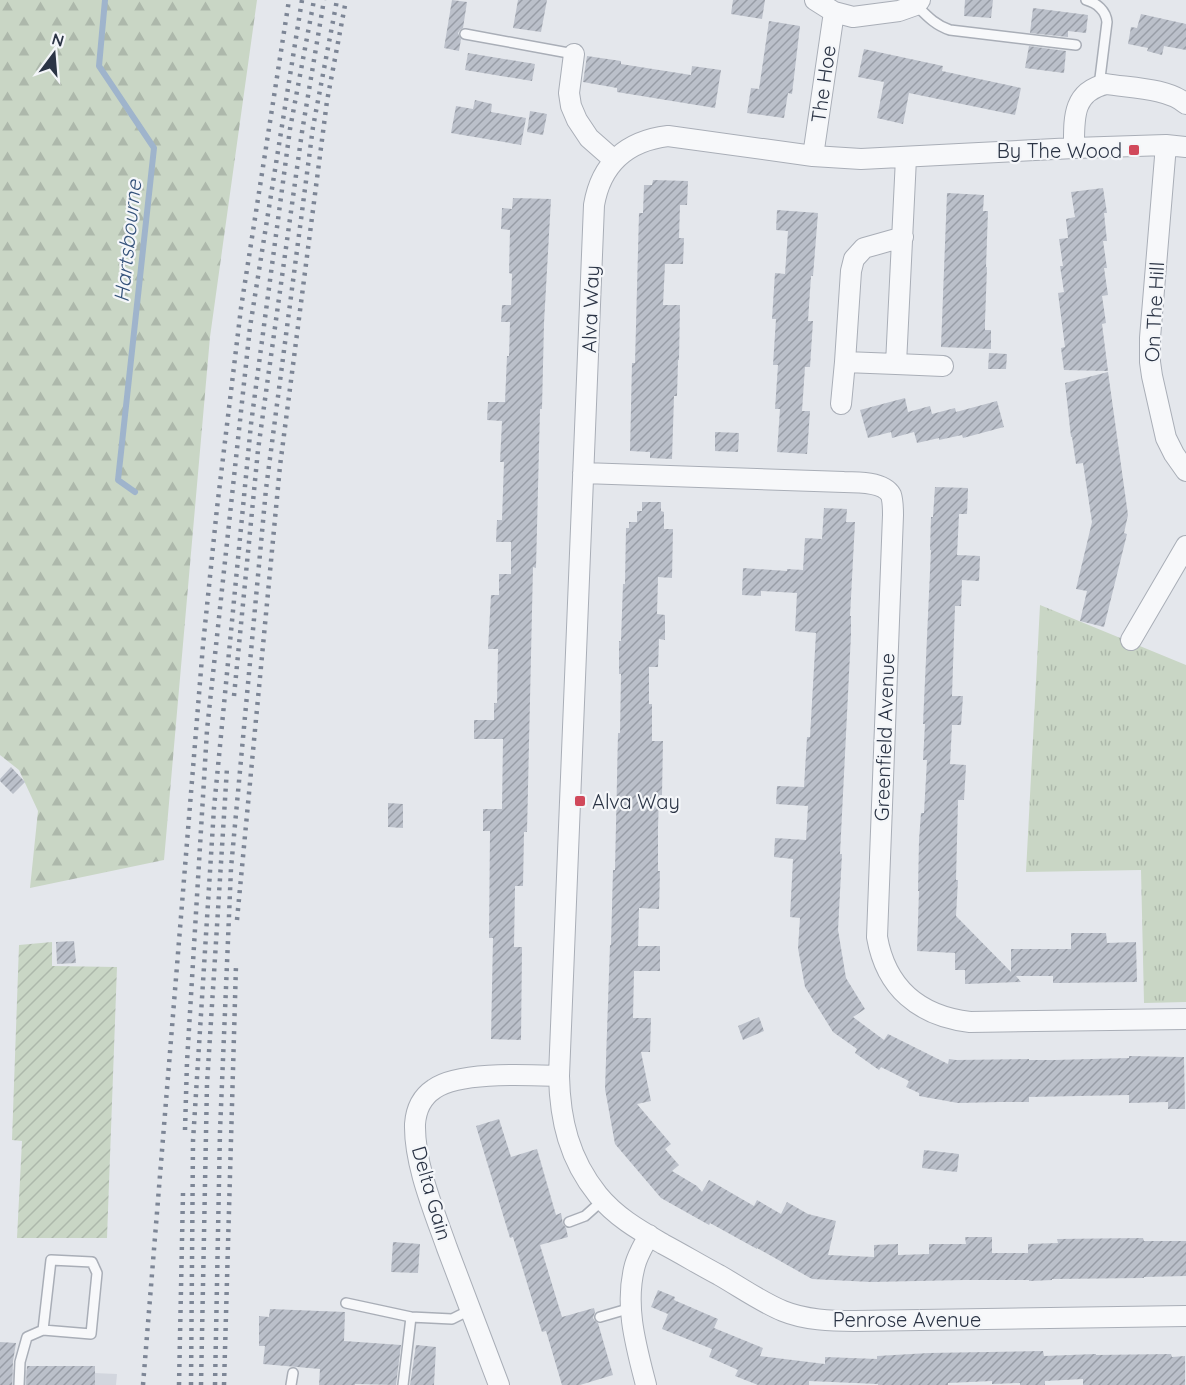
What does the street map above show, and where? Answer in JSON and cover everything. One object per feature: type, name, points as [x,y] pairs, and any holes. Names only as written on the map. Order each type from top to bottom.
[{"type":"street","points":[[815,0],[834,12],[853,17],[899,11],[918,3]]},
{"type":"street","name":"The Hoe","points":[[813,156],[834,12]]},
{"type":"street","points":[[574,54],[569,93],[571,106],[589,138],[614,160],[637,144],[656,137],[668,136],[813,156],[861,159],[1074,148],[1166,145],[1186,147]]},
{"type":"street","points":[[1074,148],[1074,117],[1080,101],[1088,92],[1099,86],[1106,84],[1168,93],[1186,104]]},
{"type":"street","name":"On The Hill","points":[[1166,145],[1150,362],[1166,438],[1186,471]]},
{"type":"street","points":[[896,364],[906,158]]},
{"type":"street","name":"Alva Way","points":[[560,1076],[594,205],[597,190],[614,160]]},
{"type":"street","points":[[841,404],[851,272],[854,259],[864,248],[903,237]]},
{"type":"street","points":[[845,362],[943,366]]},
{"type":"street","name":"Greenfield Avenue","points":[[583,473],[866,483],[886,490],[891,495],[893,515],[877,937],[886,968],[898,987],[909,998],[930,1011],[952,1020],[970,1022],[1186,1019]]},
{"type":"street","points":[[1131,640],[1186,546]]},
{"type":"street","name":"Penrose Avenue","points":[[560,1076],[563,1119],[574,1156],[603,1200],[625,1221],[770,1304],[793,1314],[832,1321],[1186,1316]]},
{"type":"street","name":"Delta Gain","points":[[499,1385],[424,1180],[415,1123],[424,1098],[442,1083],[462,1078],[560,1076]]},
{"type":"street","points":[[646,1385],[631,1321],[635,1265],[649,1235]]},
{"type":"lane","points":[[1086,0],[1094,2],[1106,16],[1107,22],[1099,86]]},
{"type":"lane","points":[[918,3],[933,22],[942,28],[1076,45]]},
{"type":"lane","points":[[465,34],[574,54]]},
{"type":"lane","points":[[569,1222],[585,1216],[603,1200]]},
{"type":"lane","points":[[19,1385],[20,1362],[27,1337],[43,1330],[91,1334],[97,1273],[92,1262],[51,1260],[43,1330]]},
{"type":"lane","points":[[346,1303],[411,1317],[452,1319],[470,1310]]},
{"type":"lane","points":[[600,1317],[632,1308]]},
{"type":"lane","points":[[403,1385],[411,1317]]},
{"type":"lane","points":[[291,1385],[293,1373]]},
{"type":"shaded area","points":[[0,1369],[117,1374],[116,1385],[0,1385]]},
{"type":"green space","points":[[0,0],[257,0],[210,337],[164,860],[30,888],[38,811],[19,770],[0,755]]},
{"type":"green space","points":[[1040,605],[1186,665],[1186,1002],[1144,1003],[1141,870],[1026,872]]},
{"type":"green space","points":[[52,942],[52,966],[117,967],[107,1238],[17,1238],[22,1141],[12,1140],[19,945]]},
{"type":"building","points":[[452,0],[467,2],[463,28],[458,33],[461,39],[459,51],[444,48]]},
{"type":"building","points":[[518,0],[547,0],[541,32],[513,28]]},
{"type":"building","points":[[733,0],[765,0],[762,19],[731,14]]},
{"type":"building","points":[[965,0],[993,0],[991,18],[964,16]]},
{"type":"building","points":[[1033,8],[1088,15],[1086,33],[1068,31],[1068,37],[1030,33]]},
{"type":"building","points":[[1141,14],[1186,24],[1186,50],[1164,46],[1162,55],[1147,51],[1148,48],[1128,44],[1131,27],[1137,28]]},
{"type":"building","points":[[769,21],[800,26],[792,94],[788,93],[784,118],[747,113],[751,88],[759,89]]},
{"type":"building","points":[[1029,46],[1066,51],[1064,73],[1025,68]]},
{"type":"building","points":[[864,49],[943,66],[942,71],[1021,88],[1015,115],[909,93],[903,124],[877,118],[884,82],[858,77]]},
{"type":"building","points":[[468,53],[535,64],[532,81],[465,70]]},
{"type":"building","points":[[587,56],[691,75],[692,66],[721,70],[715,108],[617,92],[617,88],[583,82]]},
{"type":"building","points":[[475,100],[492,104],[491,112],[526,118],[521,145],[451,133],[456,106],[473,109]]},
{"type":"building","points":[[530,111],[547,114],[543,135],[527,132]]},
{"type":"building","points":[[653,180],[688,181],[687,205],[680,205],[679,238],[684,238],[683,264],[665,264],[663,305],[680,305],[679,360],[677,396],[674,396],[672,459],[650,458],[650,452],[630,451],[639,213],[643,213],[644,185],[652,185]]},
{"type":"building","points":[[1103,188],[1107,213],[1104,213],[1107,241],[1103,241],[1108,295],[1102,296],[1106,323],[1102,324],[1108,371],[1064,370],[1061,348],[1065,347],[1058,293],[1064,292],[1059,239],[1068,238],[1066,219],[1075,217],[1071,192]]},
{"type":"building","points":[[947,193],[984,195],[983,211],[988,211],[985,330],[991,330],[991,349],[941,347]]},
{"type":"building","points":[[513,198],[551,199],[542,409],[540,409],[536,568],[533,567],[527,832],[524,832],[523,886],[515,886],[514,947],[522,947],[521,1040],[491,1039],[493,938],[489,938],[490,831],[483,831],[483,809],[502,809],[503,739],[474,739],[474,720],[494,720],[494,703],[497,703],[498,649],[488,649],[491,595],[499,595],[499,574],[511,574],[511,542],[496,542],[497,520],[502,520],[504,462],[500,462],[502,421],[487,420],[488,402],[505,402],[510,322],[501,322],[502,305],[511,305],[512,274],[509,273],[510,230],[501,229],[502,208],[512,209]]},
{"type":"building","points":[[777,210],[818,213],[808,321],[813,321],[810,367],[805,367],[802,411],[810,411],[807,454],[777,452],[780,409],[775,409],[778,365],[773,365],[776,319],[772,319],[775,273],[785,274],[788,231],[776,230]]},
{"type":"building","points":[[989,353],[1007,354],[1006,369],[988,369]]},
{"type":"building","points":[[1108,372],[1128,515],[1124,533],[1127,534],[1104,627],[1080,621],[1087,591],[1076,589],[1092,522],[1083,463],[1076,464],[1065,383]]},
{"type":"building","points":[[905,398],[908,412],[930,406],[932,414],[955,408],[956,412],[997,401],[1004,427],[963,438],[962,435],[917,443],[914,432],[892,438],[891,432],[868,438],[860,410]]},
{"type":"building","points":[[715,432],[739,433],[738,452],[715,451]]},
{"type":"building","points":[[935,487],[968,488],[967,514],[959,514],[957,555],[980,556],[979,581],[962,580],[961,606],[955,606],[952,696],[963,696],[961,725],[952,725],[950,764],[966,765],[964,800],[958,800],[956,916],[1011,972],[1011,949],[1071,949],[1071,933],[1106,933],[1107,943],[1136,942],[1137,982],[1053,983],[1053,976],[1016,976],[1021,982],[965,984],[965,970],[955,970],[955,953],[917,951],[919,840],[921,813],[924,813],[927,760],[923,760],[925,724],[923,724],[931,517],[933,517]]},
{"type":"building","points":[[642,502],[661,502],[661,511],[664,512],[664,529],[673,529],[672,578],[658,577],[657,614],[665,615],[665,640],[659,639],[658,667],[649,667],[652,741],[663,741],[662,795],[659,795],[658,828],[659,909],[639,908],[638,946],[660,946],[660,971],[634,971],[633,1018],[651,1018],[650,1052],[641,1052],[651,1101],[637,1104],[671,1144],[665,1149],[679,1165],[672,1171],[697,1186],[702,1192],[709,1180],[754,1206],[757,1200],[781,1214],[787,1202],[808,1214],[836,1221],[828,1255],[874,1257],[874,1245],[898,1244],[898,1255],[929,1254],[929,1244],[966,1244],[965,1237],[992,1237],[992,1253],[1028,1253],[1028,1244],[1058,1243],[1057,1239],[1143,1238],[1144,1241],[1186,1241],[1186,1276],[1029,1281],[871,1282],[812,1279],[661,1198],[615,1144],[605,1089],[613,870],[615,870],[618,733],[620,733],[619,641],[621,641],[623,584],[625,584],[626,528],[629,528],[629,522],[637,522],[637,511],[642,511]]},
{"type":"building","points":[[824,508],[847,509],[846,522],[855,522],[838,930],[846,978],[865,1009],[853,1017],[884,1040],[888,1034],[948,1064],[949,1059],[1055,1060],[1129,1058],[1129,1056],[1184,1057],[1185,1109],[1168,1109],[1168,1102],[1129,1103],[1129,1095],[1029,1097],[1029,1102],[958,1103],[919,1096],[919,1093],[906,1087],[909,1081],[881,1067],[879,1070],[855,1053],[857,1049],[833,1032],[805,987],[798,948],[800,918],[790,917],[793,859],[774,857],[775,838],[806,840],[808,806],[776,804],[777,786],[804,787],[807,737],[810,737],[816,633],[795,631],[797,593],[761,591],[761,596],[742,595],[743,568],[803,570],[805,538],[822,539]]},
{"type":"building","points":[[11,767],[25,782],[13,794],[0,781]]},
{"type":"building","points":[[388,803],[403,804],[403,828],[388,827]]},
{"type":"building","points":[[74,941],[76,963],[57,964],[56,942]]},
{"type":"building","points":[[759,1017],[764,1031],[743,1040],[738,1026]]},
{"type":"building","points":[[499,1119],[511,1157],[537,1149],[556,1215],[561,1213],[566,1228],[568,1237],[540,1245],[562,1317],[594,1308],[593,1318],[598,1323],[613,1375],[580,1385],[562,1385],[546,1331],[542,1332],[513,1237],[510,1238],[476,1126]]},
{"type":"building","points":[[924,1150],[959,1154],[957,1172],[922,1168]]},
{"type":"building","points":[[393,1242],[420,1244],[418,1273],[391,1272]]},
{"type":"building","points":[[658,1290],[675,1297],[674,1300],[718,1319],[714,1328],[763,1348],[760,1356],[825,1364],[825,1357],[877,1359],[877,1356],[929,1353],[1043,1351],[1044,1356],[1171,1354],[1172,1357],[1185,1356],[1185,1385],[1083,1385],[1083,1379],[1045,1381],[1045,1385],[992,1384],[992,1381],[948,1383],[948,1385],[878,1385],[809,1381],[809,1385],[758,1385],[735,1376],[738,1370],[709,1357],[712,1349],[662,1329],[668,1314],[651,1307]]},
{"type":"building","points":[[270,1309],[345,1312],[344,1341],[401,1345],[396,1385],[319,1385],[320,1369],[263,1364],[265,1346],[259,1346],[259,1316],[269,1317]]},
{"type":"building","points":[[0,1342],[16,1343],[12,1385],[0,1385]]},
{"type":"building","points":[[416,1345],[436,1347],[434,1385],[410,1385]]},
{"type":"building","points":[[27,1366],[95,1366],[95,1385],[26,1385]]},
{"type":"waterway","name":"Hartsbourne","points":[[105,0],[99,66],[154,148],[118,480],[135,492]]},
{"type":"railway","points":[[143,1385],[203,645],[217,508],[241,308],[289,0]]},
{"type":"railway","points":[[185,1130],[207,730],[250,327],[302,0]]},
{"type":"railway","points":[[191,1385],[193,1141],[214,808],[251,424],[290,129],[314,0]]},
{"type":"railway","points":[[234,696],[258,450],[302,132],[324,0]]},
{"type":"railway","points":[[215,1385],[220,1131],[231,868],[266,489],[313,127],[337,0]]},
{"type":"railway","points":[[237,920],[280,466],[327,101],[346,0]]},
{"type":"railway","points":[[201,1385],[207,1084],[227,768]]},
{"type":"railway","points":[[224,1385],[236,965]]},
{"type":"railway","points":[[179,1385],[183,1193]]},
{"type":"place","name":"By The Wood","points":[[1134,150]]},
{"type":"place","name":"Alva Way","points":[[580,801]]}]
